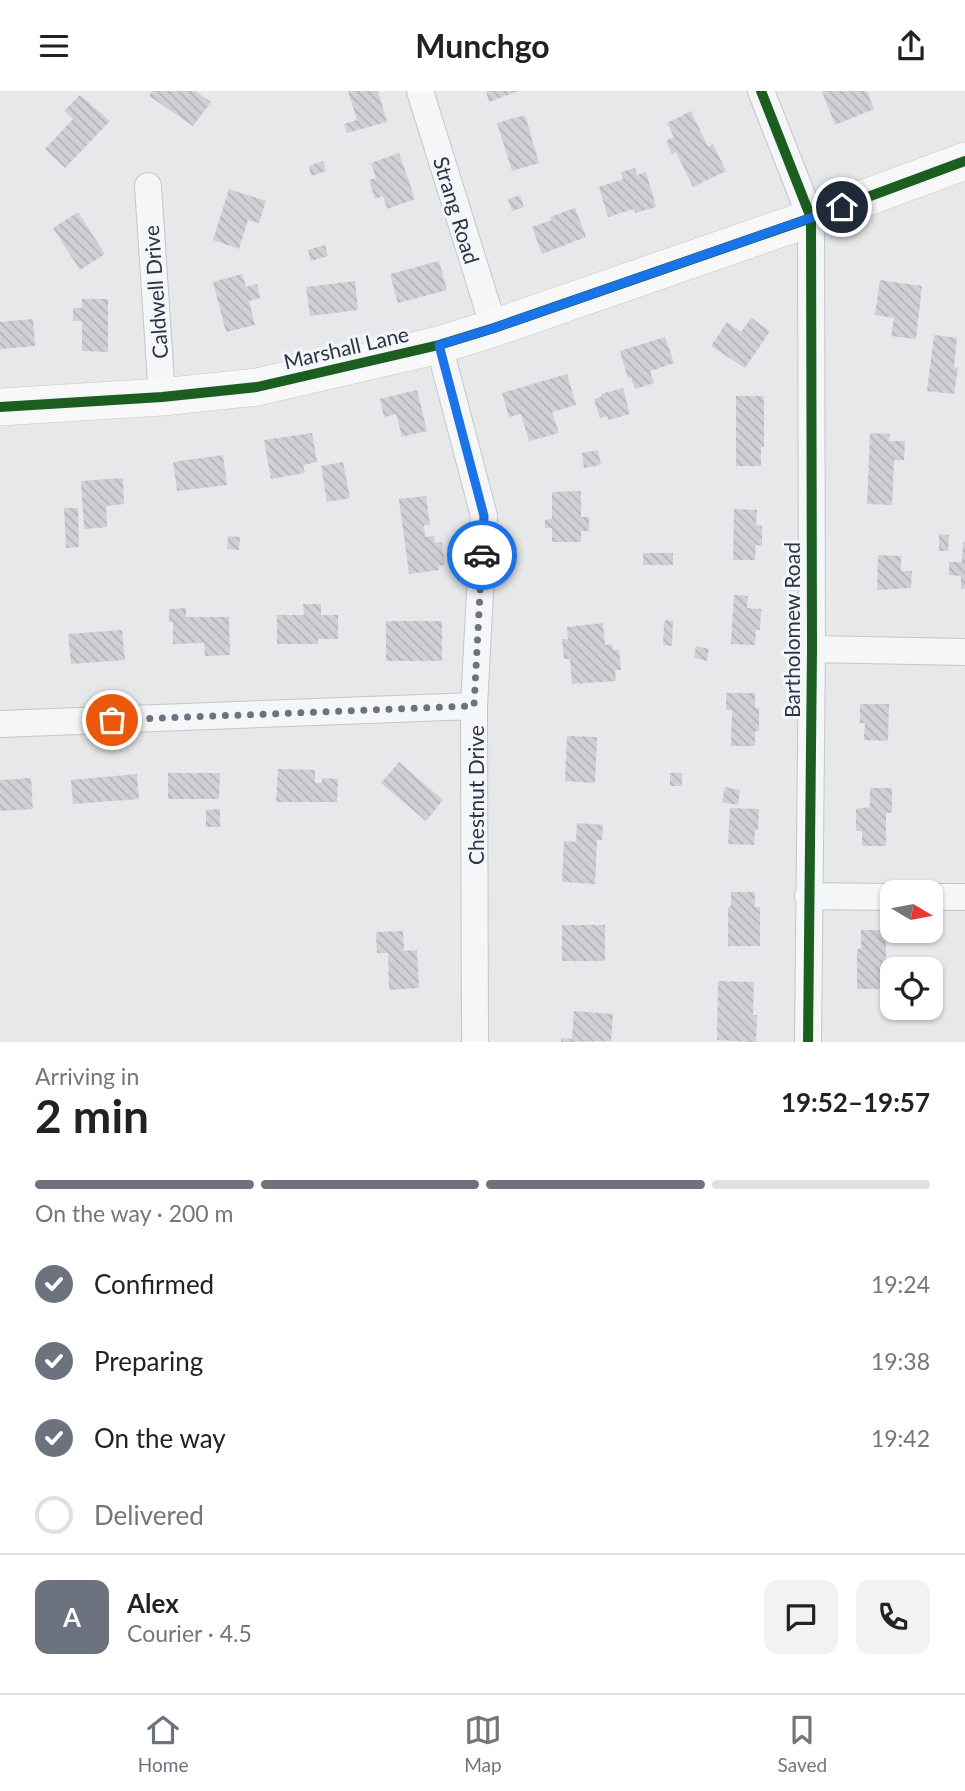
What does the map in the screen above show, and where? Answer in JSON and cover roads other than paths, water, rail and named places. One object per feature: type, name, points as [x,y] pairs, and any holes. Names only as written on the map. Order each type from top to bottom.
[{"type":"street","name":"Strang Road","points":[[420,91],[494,328]]},
{"type":"street","points":[[761,91],[811,218]]},
{"type":"street","name":"Marshall Lane","points":[[0,407],[162,397],[257,387],[439,345],[811,218],[965,161]]},
{"type":"street","name":"Caldwell Drive","points":[[148,186],[162,397]]},
{"type":"street","name":"Bartholomew Road","points":[[808,1042],[812,649],[811,218]]},
{"type":"street","name":"Chestnut Drive","points":[[439,345],[484,516],[474,706],[475,1042]]},
{"type":"street","points":[[812,649],[965,652]]},
{"type":"street","points":[[0,724],[474,706]]},
{"type":"street","points":[[808,896],[880,897]]},
{"type":"street","points":[[943,897],[965,897]]}]
